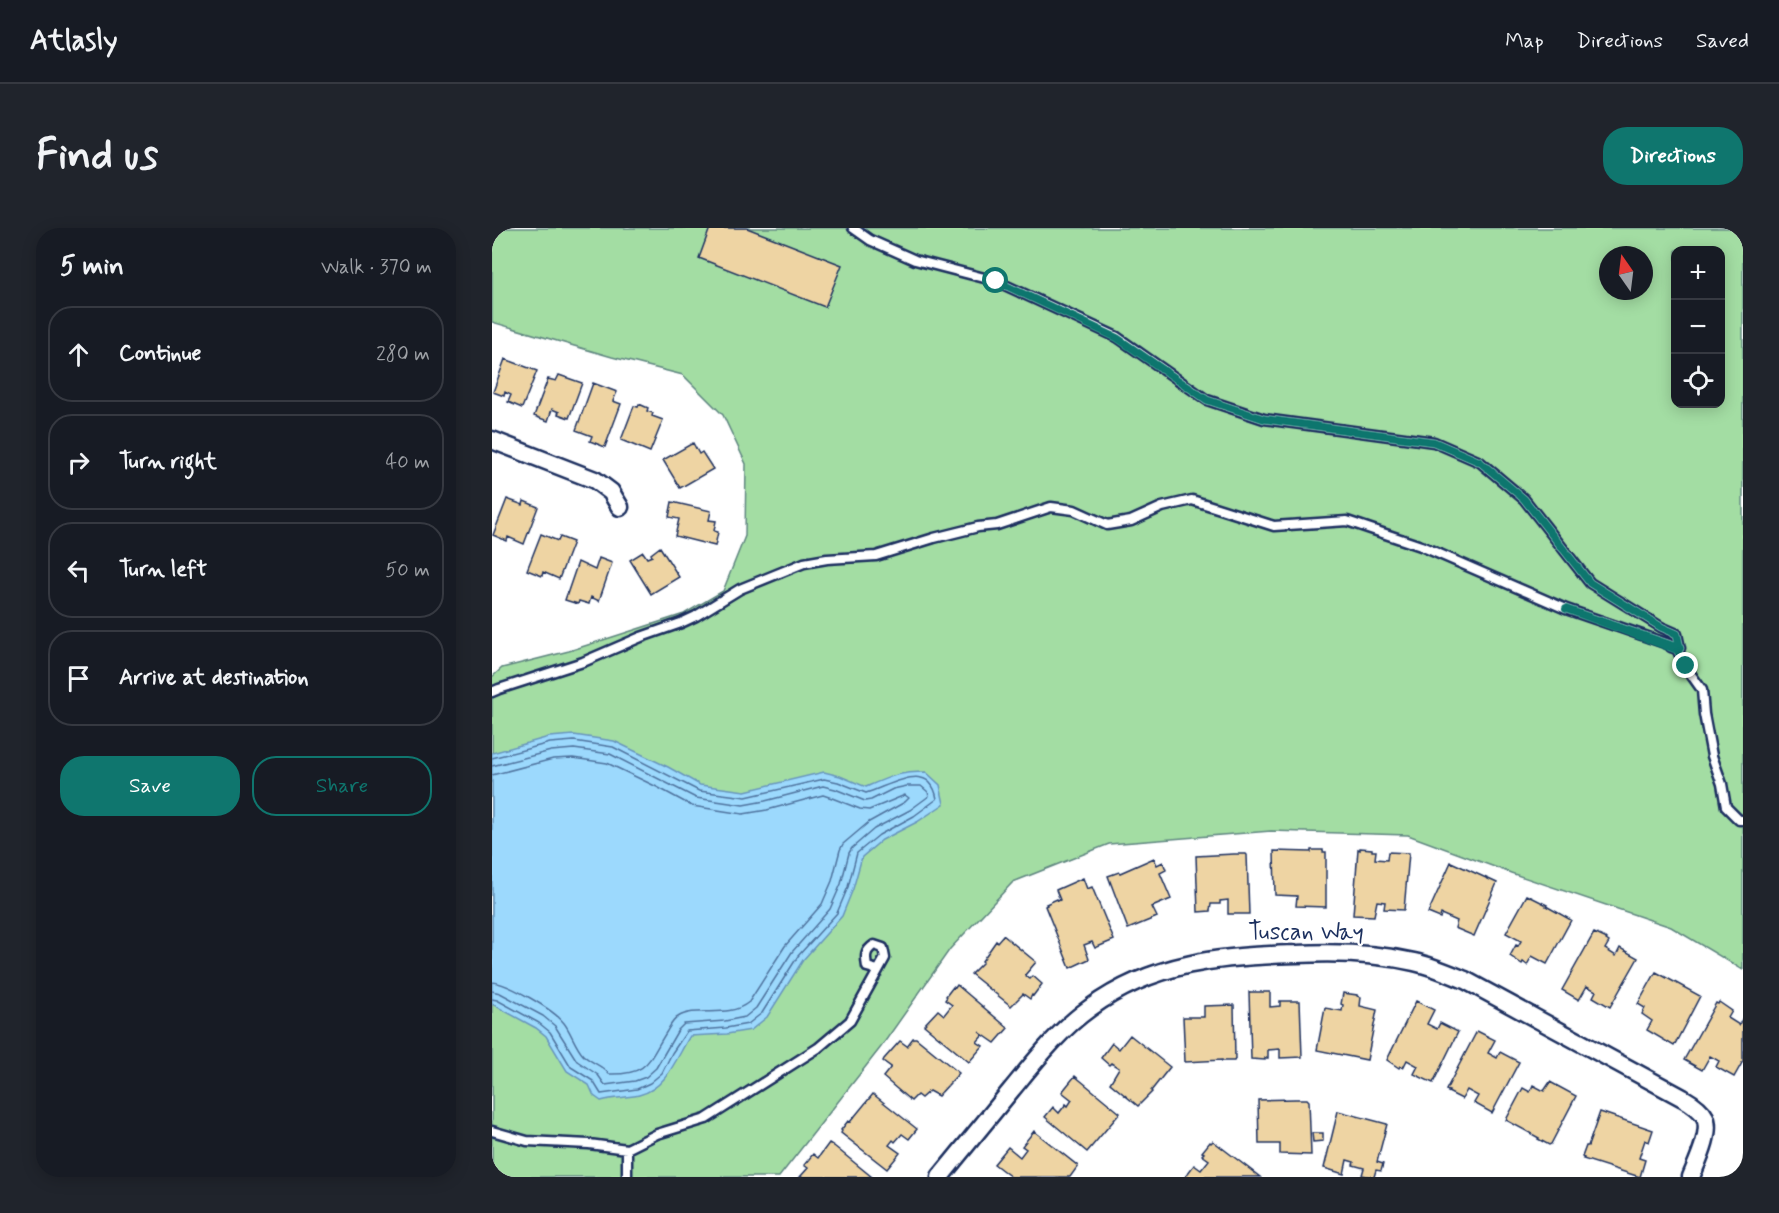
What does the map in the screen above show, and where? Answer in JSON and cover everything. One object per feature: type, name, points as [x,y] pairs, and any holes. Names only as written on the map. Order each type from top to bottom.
[{"type":"street","points":[[492,440],[595,480],[611,492],[620,507]]},
{"type":"street","name":"Tuscan Way","points":[[940,1177],[1041,1053],[1061,1032],[1090,1008],[1121,988],[1155,973],[1191,963],[1248,955],[1336,952],[1395,958],[1431,966],[1465,980],[1693,1104],[1713,1130],[1704,1143],[1691,1177]]},
{"type":"lane","points":[[853,228],[870,240],[915,260],[996,281],[1117,338],[1207,400],[1264,419],[1434,442],[1480,462],[1524,499],[1590,583],[1661,627],[1677,634],[1680,648],[1566,609]]},
{"type":"lane","points":[[492,692],[583,662],[689,620],[740,589],[804,563],[827,558],[876,556],[934,538],[978,527],[998,525],[1051,507],[1074,510],[1107,525],[1131,521],[1162,507],[1192,500],[1274,526],[1347,521],[1421,546],[1566,609],[1677,650],[1702,690],[1712,756],[1722,784],[1726,807],[1739,820],[1743,820]]},
{"type":"lane","points":[[492,1131],[527,1141],[589,1144],[627,1149],[657,1134],[706,1119],[818,1048],[850,1021],[878,970]]},
{"type":"lane","points":[[627,1149],[627,1177]]},
{"type":"green space","points":[[492,228],[1743,228],[1743,970],[1671,927],[1511,873],[1408,835],[1271,831],[1109,844],[1013,882],[950,949],[881,1047],[779,1177],[492,1177],[492,677],[502,668],[569,651],[684,614],[723,591],[745,536],[746,464],[723,415],[683,375],[492,322]]},
{"type":"water","points":[[574,735],[614,741],[700,785],[745,791],[824,772],[866,787],[895,775],[926,772],[940,785],[944,804],[917,822],[882,840],[862,857],[842,916],[803,960],[767,1017],[751,1030],[690,1036],[670,1071],[657,1086],[639,1095],[601,1101],[594,1096],[589,1085],[567,1071],[546,1036],[492,1004],[492,753],[549,737]]},
{"type":"building","points":[[710,228],[747,228],[842,265],[825,307],[699,258]]},
{"type":"building","points":[[505,359],[537,371],[522,408],[508,402],[511,395],[505,392],[504,396],[493,392]]},
{"type":"building","points":[[559,375],[582,383],[569,418],[552,409],[548,421],[534,416],[548,379],[556,381]]},
{"type":"building","points":[[593,383],[617,392],[613,401],[621,404],[605,447],[590,441],[592,436],[576,430]]},
{"type":"building","points":[[639,404],[648,408],[647,411],[653,413],[652,416],[663,420],[650,452],[621,440],[634,406],[638,407]]},
{"type":"building","points":[[693,443],[699,454],[702,452],[713,469],[680,488],[663,460]]},
{"type":"building","points":[[507,499],[523,505],[524,501],[538,507],[524,544],[508,537],[507,541],[493,535]]},
{"type":"building","points":[[672,502],[711,511],[709,520],[716,521],[714,531],[718,532],[715,546],[675,536],[679,519],[669,517]]},
{"type":"building","points":[[541,534],[558,541],[560,537],[573,542],[559,579],[543,572],[542,576],[527,570]]},
{"type":"building","points":[[660,547],[679,577],[651,594],[630,560],[643,552],[647,558],[652,556],[651,554]]},
{"type":"building","points":[[599,558],[612,563],[599,601],[591,597],[589,604],[579,601],[578,604],[565,600],[578,562],[595,570]]},
{"type":"building","points":[[1358,849],[1376,851],[1375,859],[1387,860],[1388,852],[1409,853],[1404,910],[1384,909],[1385,902],[1377,901],[1374,916],[1353,915]]},
{"type":"building","points":[[1311,850],[1326,852],[1326,907],[1296,906],[1297,896],[1275,895],[1274,851],[1311,852]]},
{"type":"building","points":[[1247,855],[1249,914],[1228,914],[1228,900],[1220,901],[1220,904],[1211,904],[1210,911],[1198,912],[1196,856]]},
{"type":"building","points":[[1154,858],[1157,865],[1163,862],[1166,870],[1160,873],[1171,899],[1152,907],[1157,917],[1128,929],[1108,876]]},
{"type":"building","points":[[1451,862],[1497,883],[1474,936],[1455,928],[1457,921],[1441,914],[1440,918],[1428,913]]},
{"type":"building","points":[[1083,878],[1087,889],[1092,887],[1114,940],[1095,948],[1092,942],[1084,945],[1089,959],[1070,968],[1045,906],[1057,899],[1060,900],[1056,890]]},
{"type":"building","points":[[1527,895],[1571,920],[1547,964],[1532,956],[1527,965],[1523,962],[1522,964],[1510,956],[1521,941],[1506,933]]},
{"type":"building","points":[[1594,933],[1607,939],[1609,942],[1605,949],[1616,956],[1620,948],[1638,958],[1610,1007],[1593,997],[1596,991],[1587,986],[1579,1000],[1562,990]]},
{"type":"building","points":[[1003,935],[1036,962],[1025,975],[1030,979],[1033,976],[1042,984],[1030,999],[1023,994],[1011,1006],[971,974]]},
{"type":"building","points":[[1656,972],[1700,996],[1674,1046],[1647,1030],[1652,1021],[1642,1014],[1645,1008],[1638,1004]]},
{"type":"building","points":[[957,985],[1008,1028],[995,1043],[979,1032],[983,1035],[977,1042],[983,1046],[969,1062],[924,1025],[938,1010],[944,1015],[952,1005],[945,1000],[946,996]]},
{"type":"building","points":[[1249,992],[1270,992],[1270,1007],[1280,1006],[1280,1001],[1300,1001],[1302,1057],[1280,1058],[1280,1049],[1268,1050],[1268,1058],[1265,1060],[1251,1059]]},
{"type":"building","points":[[1343,993],[1361,997],[1360,1006],[1377,1010],[1367,1060],[1317,1050],[1325,1008],[1342,1011]]},
{"type":"building","points":[[1416,1001],[1434,1010],[1427,1024],[1437,1029],[1440,1023],[1458,1032],[1433,1083],[1414,1074],[1418,1066],[1407,1060],[1403,1068],[1400,1066],[1399,1068],[1387,1060]]},
{"type":"building","points":[[1719,1002],[1732,1011],[1728,1018],[1739,1025],[1743,1017],[1743,1061],[1734,1077],[1716,1067],[1719,1061],[1710,1056],[1702,1070],[1684,1060],[1716,1003]]},
{"type":"building","points":[[1234,1005],[1234,1061],[1185,1062],[1183,1017],[1204,1017],[1204,1006]]},
{"type":"building","points":[[1477,1031],[1495,1040],[1488,1053],[1497,1058],[1500,1052],[1519,1062],[1492,1113],[1474,1103],[1478,1096],[1467,1090],[1462,1099],[1446,1090]]},
{"type":"building","points":[[1130,1035],[1170,1067],[1152,1092],[1138,1106],[1110,1083],[1119,1068],[1111,1063],[1109,1065],[1101,1058],[1112,1043],[1119,1049]]},
{"type":"building","points":[[913,1038],[916,1038],[959,1073],[938,1096],[929,1091],[921,1098],[917,1095],[911,1101],[883,1077],[891,1067],[883,1061],[884,1059],[900,1041],[907,1046]]},
{"type":"building","points":[[1075,1076],[1120,1113],[1087,1152],[1045,1117],[1053,1107],[1059,1113],[1066,1104],[1068,1106],[1072,1100],[1062,1092]]},
{"type":"building","points":[[1550,1082],[1576,1096],[1549,1145],[1506,1120],[1523,1088],[1530,1092],[1533,1085],[1544,1091]]},
{"type":"building","points":[[873,1094],[917,1129],[909,1139],[902,1134],[889,1145],[900,1153],[887,1169],[841,1133],[848,1121],[850,1122]]},
{"type":"building","points":[[1307,1099],[1309,1101],[1311,1155],[1280,1154],[1280,1144],[1259,1144],[1258,1100]]},
{"type":"building","points":[[1338,1111],[1387,1124],[1377,1162],[1383,1164],[1381,1171],[1376,1170],[1374,1177],[1362,1175],[1364,1168],[1353,1165],[1354,1162],[1347,1160],[1344,1174],[1324,1168]]},
{"type":"building","points":[[1600,1112],[1653,1130],[1649,1142],[1645,1140],[1639,1158],[1645,1160],[1640,1177],[1583,1159]]},
{"type":"building","points":[[1034,1131],[1078,1166],[1070,1177],[1011,1177],[994,1164],[1008,1147],[1020,1157],[1026,1149],[1022,1146]]},
{"type":"building","points":[[1312,1133],[1323,1133],[1323,1141],[1313,1142]]},
{"type":"building","points":[[1213,1141],[1260,1177],[1185,1177],[1194,1165],[1201,1170],[1209,1160],[1202,1155],[1204,1153],[1202,1152]]},
{"type":"building","points":[[829,1143],[872,1177],[800,1177],[808,1168],[804,1165],[813,1154],[818,1158]]},
{"type":"route","points":[[996,281],[1117,338],[1207,400],[1264,419],[1434,442],[1480,462],[1524,499],[1590,583],[1661,627],[1677,634],[1680,648],[1566,609],[1677,650],[1686,666]]}]
